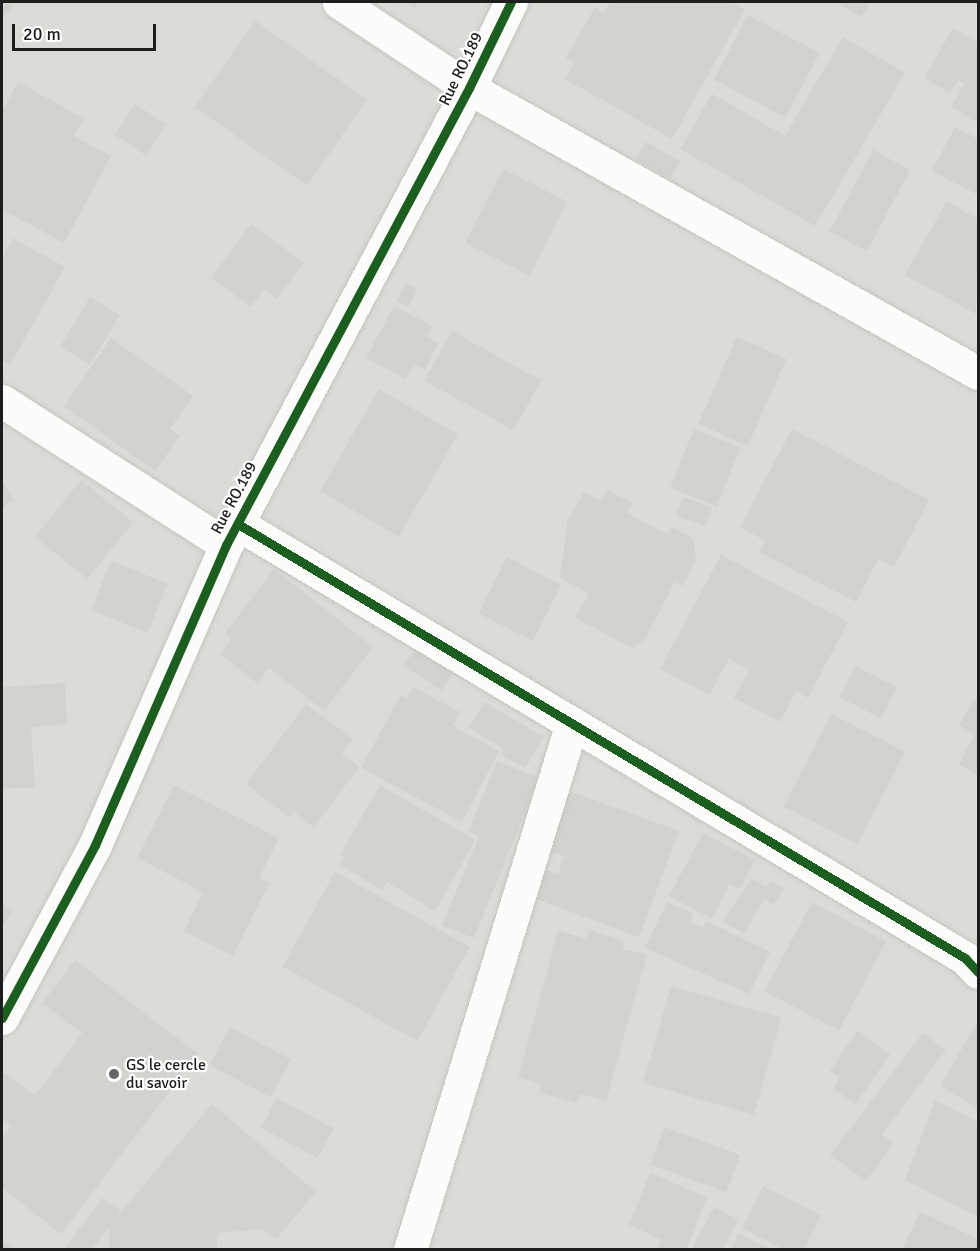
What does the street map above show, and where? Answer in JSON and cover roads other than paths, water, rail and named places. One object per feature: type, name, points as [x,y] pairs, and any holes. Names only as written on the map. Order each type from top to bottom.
[{"type":"street","points":[[339,2],[469,88],[978,374]]},
{"type":"street","name":"Rue RO.189","points":[[2,1018],[95,845],[232,534],[469,88],[511,2]]},
{"type":"street","points":[[2,401],[232,534],[572,723],[966,958],[978,972]]},
{"type":"street","points":[[410,1250],[572,723]]},
{"type":"place","name":"GS le cercle du savoir","points":[[114,1074]]}]
